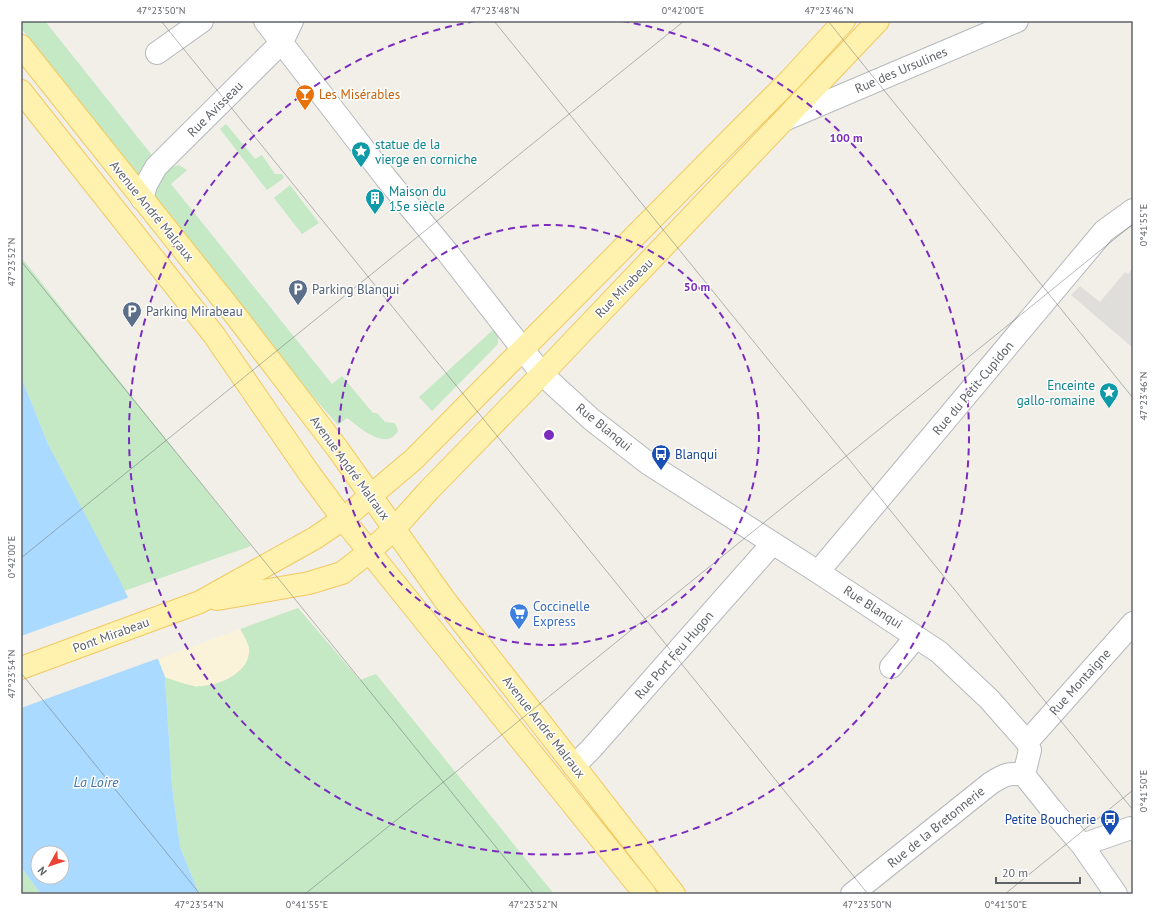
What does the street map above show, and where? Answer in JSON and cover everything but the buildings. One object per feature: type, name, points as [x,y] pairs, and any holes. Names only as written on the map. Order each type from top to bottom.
[{"type":"main road","points":[[343,519],[413,460],[790,80],[844,21]]},
{"type":"main road","name":"Rue Mirabeau","points":[[369,552],[394,529],[429,490],[542,374],[878,21]]},
{"type":"main road","name":"Avenue André Malraux","points":[[21,46],[241,323],[337,448],[444,599],[674,894]]},
{"type":"main road","name":"Avenue André Malraux","points":[[21,91],[214,335],[309,473],[343,519],[645,894]]},
{"type":"main road","name":"Pont Mirabeau","points":[[21,668],[200,602],[315,538],[343,519]]},
{"type":"main road","name":"Pont Mirabeau","points":[[200,602],[309,583],[342,572],[369,552]]},
{"type":"street","points":[[157,53],[202,21]]},
{"type":"street","name":"Rue Blanqui","points":[[265,21],[386,178],[542,374],[591,419],[649,464],[818,572],[939,652],[989,699],[1027,742]]},
{"type":"street","name":"Rue Avisseau","points":[[142,199],[146,185],[156,168],[282,42],[292,21]]},
{"type":"street","name":"Rue des Ursulines","points":[[784,120],[1017,21]]},
{"type":"street","name":"Rue du Petit-Cupidon","points":[[818,572],[1104,231],[1133,210]]},
{"type":"street","name":"Rue Port Feu Hugon","points":[[574,766],[597,743],[773,543]]},
{"type":"street","name":"Rue Montaigne","points":[[1027,742],[1133,623]]},
{"type":"street","points":[[891,668],[916,637]]},
{"type":"street","points":[[1027,742],[1030,750],[1024,775],[1082,845],[1116,894]]},
{"type":"street","name":"Rue de la Bretonnerie","points":[[852,894],[991,783],[1008,774],[1015,773],[1024,775]]},
{"type":"street","points":[[1082,845],[1133,828]]},
{"type":"shaded area","points":[[1133,268],[1133,348],[1071,295],[1080,286],[1100,302],[1125,272],[1128,274]]},
{"type":"green space","points":[[21,21],[45,21],[151,154],[152,158],[139,175],[88,114],[21,28]]},
{"type":"green space","points":[[226,124],[255,159],[262,155],[275,174],[282,174],[284,178],[267,190],[220,129]]},
{"type":"green space","points":[[179,165],[187,170],[171,184],[332,384],[342,376],[373,413],[377,413],[385,422],[394,423],[396,425],[398,431],[393,437],[387,439],[372,436],[347,418],[338,425],[301,383],[156,201],[155,192],[160,180],[168,168]]},
{"type":"green space","points":[[290,185],[319,223],[302,234],[274,198]]},
{"type":"green space","points":[[21,257],[251,546],[124,591],[48,444],[21,377]]},
{"type":"green space","points":[[494,329],[498,334],[498,344],[432,411],[419,397]]},
{"type":"green space","points":[[298,608],[360,680],[376,674],[554,894],[199,894],[180,847],[172,786],[165,677],[197,687],[249,648],[240,629]]},
{"type":"green space","points":[[21,867],[30,879],[30,885],[34,885],[41,894],[21,894]]},
{"type":"sand","points":[[240,629],[249,649],[248,657],[245,665],[232,676],[223,681],[206,686],[194,686],[165,677],[158,659]]},
{"type":"water","name":"La Loire","points":[[21,377],[48,444],[119,579],[158,659],[165,677],[172,786],[180,847],[199,894],[41,894],[34,885],[70,885],[70,845],[30,845],[30,879],[21,867]]},
{"type":"pier","points":[[130,597],[159,658],[21,708],[21,636]]},
{"type":"place","name":"Les Misérables","points":[[305,111]]},
{"type":"place","name":"statue de la vierge en corniche","points":[[361,168]]},
{"type":"place","name":"Maison du 15e siècle","points":[[375,215]]},
{"type":"place","name":"Parking Blanqui","points":[[298,306]]},
{"type":"place","name":"Parking Mirabeau","points":[[132,328]]},
{"type":"place","name":"Enceinte gallo-romaine","points":[[1109,409]]},
{"type":"place","name":"Blanqui","points":[[661,471]]},
{"type":"place","name":"Coccinelle Express","points":[[519,630]]},
{"type":"place","name":"Petite Boucherie","points":[[1110,836]]}]
